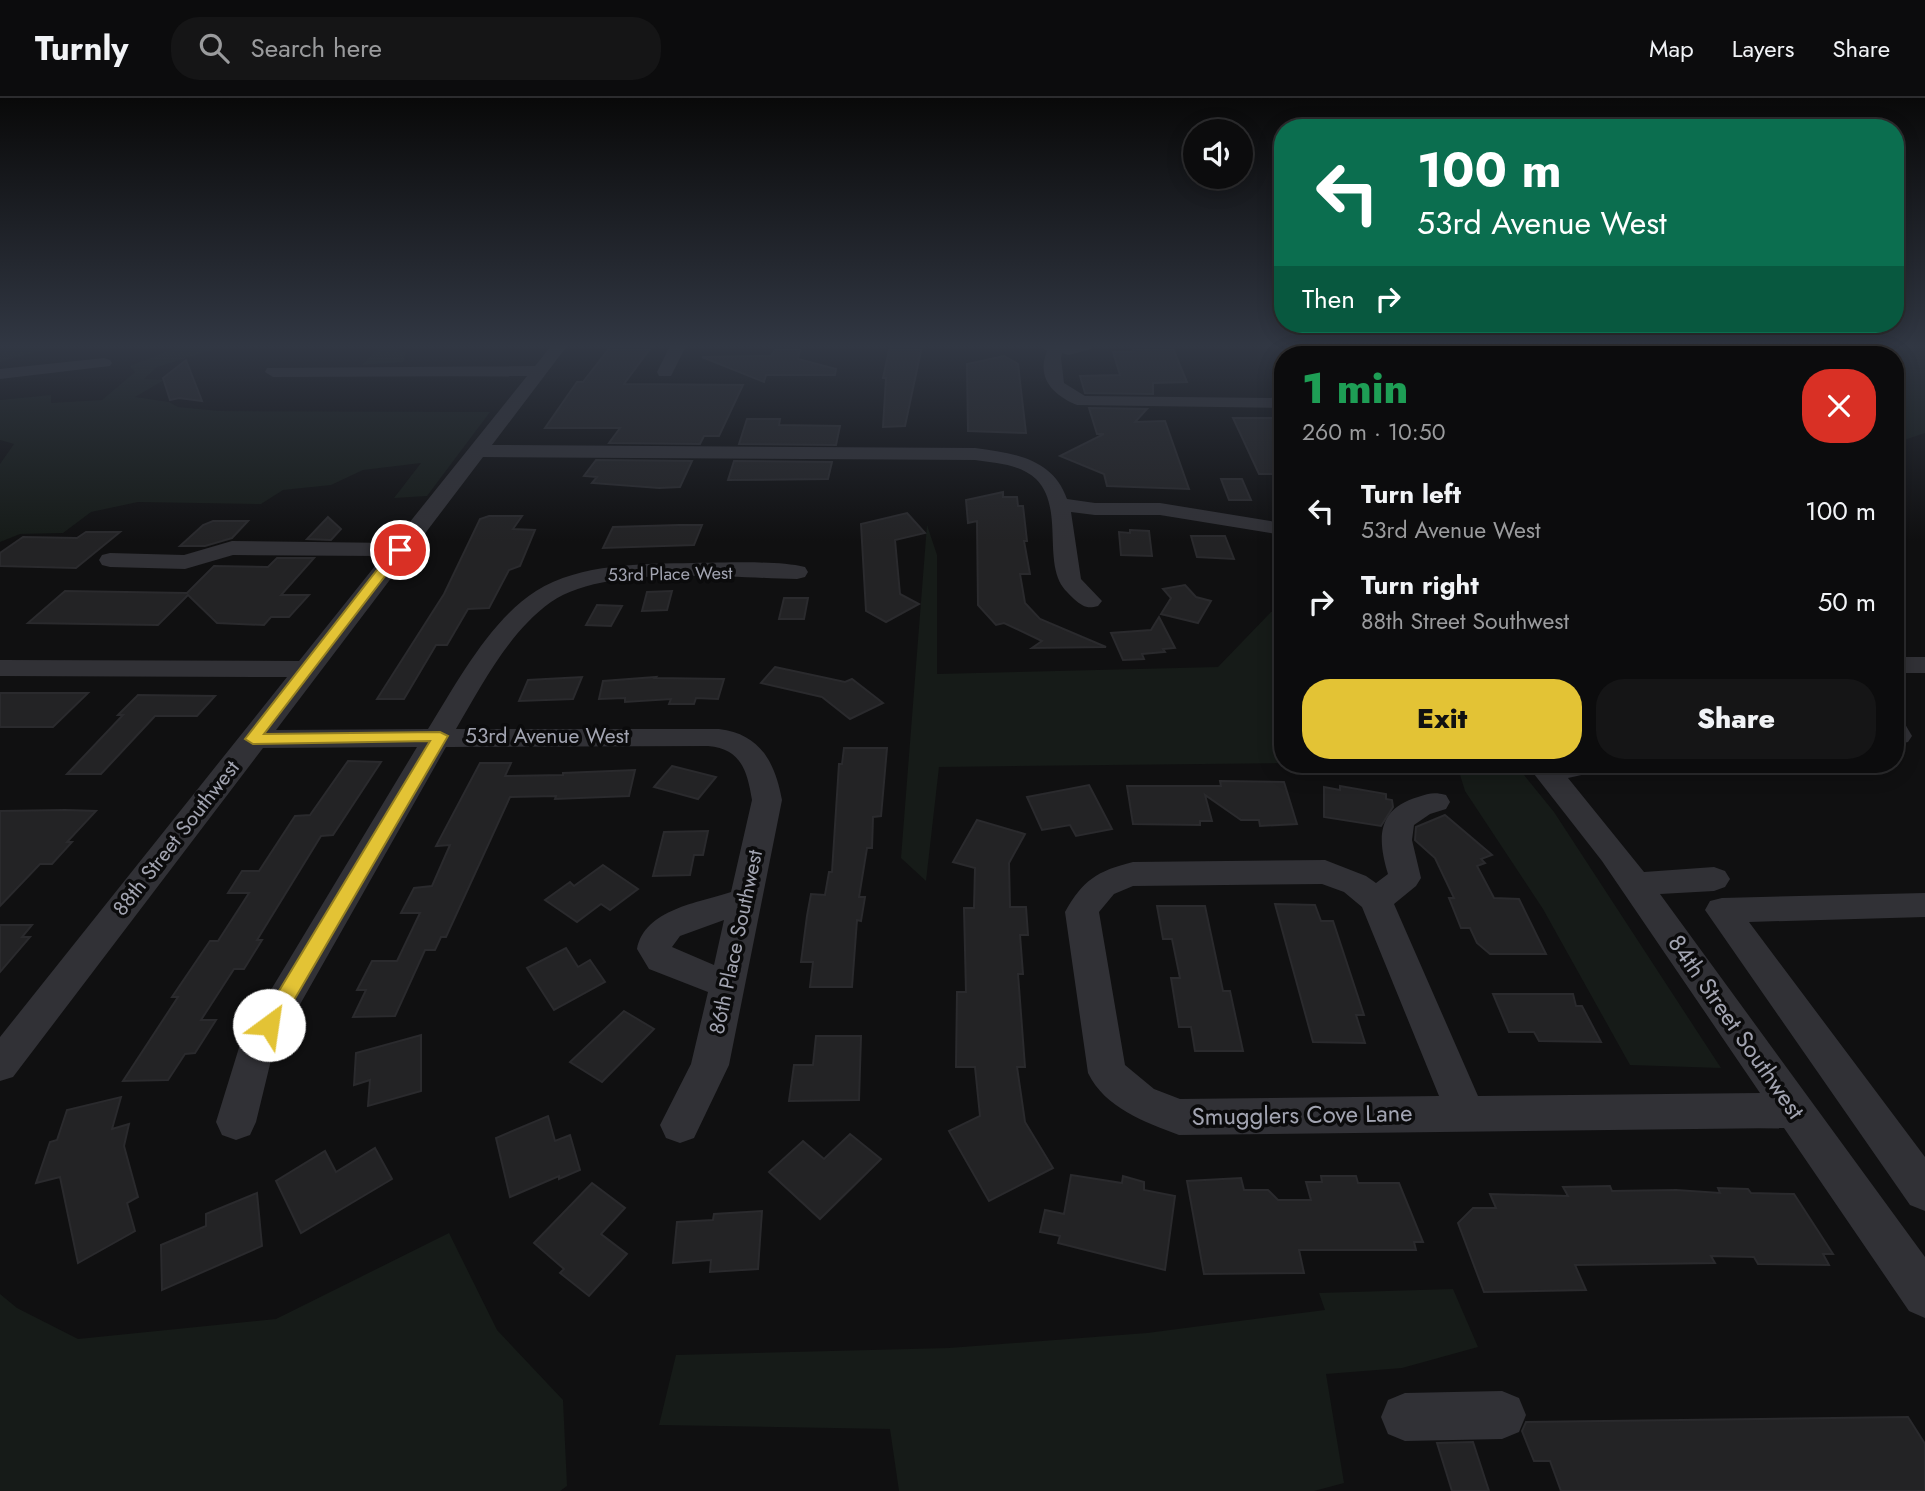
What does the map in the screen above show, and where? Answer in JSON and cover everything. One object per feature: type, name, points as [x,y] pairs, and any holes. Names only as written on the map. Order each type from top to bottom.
[{"type":"street","name":"88th Street Southwest","points":[[0,1065],[507,411]]},
{"type":"street","points":[[476,451],[975,454],[1010,458],[1027,463],[1053,484],[1060,504],[1069,580],[1090,601]]},
{"type":"street","points":[[1060,504],[1095,509],[1160,509],[1274,529]]},
{"type":"street","points":[[110,559],[185,562],[232,548],[400,550]]},
{"type":"street","name":"53rd Place West","points":[[440,736],[471,680],[495,645],[546,594],[574,582],[620,573],[797,572]]},
{"type":"street","points":[[1904,662],[1923,656]]},
{"type":"street","points":[[0,668],[305,669]]},
{"type":"street","points":[[236,1122],[255,1049],[440,736]]},
{"type":"street","name":"53rd Avenue West","points":[[253,739],[440,736],[708,737],[736,742],[752,756]]},
{"type":"street","name":"86th Place Southwest","points":[[680,1125],[710,1065],[767,800],[765,786],[752,756]]},
{"type":"street","name":"84th Street Southwest","points":[[1547,773],[1635,884],[1794,1110],[1912,1259],[1925,1295]]},
{"type":"street","points":[[1435,802],[1417,806],[1402,816],[1395,833],[1405,878],[1376,900],[1466,1114]]},
{"type":"street","name":"Smugglers Cove Lane","points":[[1376,900],[1355,884],[1325,872],[1133,874],[1112,878],[1091,894],[1082,912],[1107,1073],[1140,1101],[1179,1117],[1794,1110]]},
{"type":"street","points":[[1635,884],[1713,878]]},
{"type":"street","points":[[726,984],[661,959],[654,949],[654,942],[668,927],[744,900]]},
{"type":"street","points":[[1925,905],[1722,910],[1925,1191]]},
{"type":"street","points":[[1405,1418],[1502,1415]]},
{"type":"shaded area","points":[[0,411],[490,412],[427,496],[394,498],[421,463],[363,470],[331,485],[283,490],[261,504],[138,502],[91,512],[63,533],[20,534],[0,542],[0,464],[14,444],[0,440]]},
{"type":"shaded area","points":[[1904,411],[1925,411],[1925,433],[1904,440]]},
{"type":"shaded area","points":[[927,525],[937,555],[937,674],[1218,667],[1271,612],[1274,612],[1274,763],[939,767],[926,881],[901,858]]},
{"type":"shaded area","points":[[1459,773],[1522,773],[1554,812],[1721,1068],[1630,1065],[1543,909],[1465,791]]},
{"type":"shaded area","points":[[449,1233],[497,1330],[563,1400],[567,1486],[560,1491],[0,1491],[0,1294],[17,1308],[78,1339],[276,1319]]},
{"type":"shaded area","points":[[1453,1289],[1478,1347],[1402,1368],[1326,1374],[1344,1483],[1314,1491],[899,1491],[890,1429],[659,1425],[676,1355],[949,1348],[1147,1333],[1325,1310],[1319,1293]]},
{"type":"building","points":[[557,411],[731,411],[719,436],[704,436],[700,444],[609,443],[620,428],[545,428]]},
{"type":"building","points":[[884,411],[908,411],[905,426],[883,427]]},
{"type":"building","points":[[968,411],[1023,411],[1026,433],[968,431]]},
{"type":"building","points":[[1090,411],[1145,411],[1135,422],[1165,421],[1189,489],[1107,486],[1104,474],[1060,456],[1104,434],[1097,434]]},
{"type":"building","points":[[1233,418],[1274,418],[1274,474],[1259,474]]},
{"type":"building","points":[[747,419],[780,419],[779,425],[840,426],[836,445],[739,444]]},
{"type":"building","points":[[596,460],[692,461],[680,487],[659,488],[592,483],[597,477],[584,476]]},
{"type":"building","points":[[734,461],[832,462],[828,479],[728,480]]},
{"type":"building","points":[[1221,479],[1242,479],[1251,500],[1229,500]]},
{"type":"building","points":[[1003,492],[1003,497],[1017,497],[1018,506],[1023,506],[1027,541],[1024,541],[1030,574],[1020,574],[1025,603],[1040,619],[1106,647],[1032,648],[1042,641],[1004,623],[996,625],[978,605],[977,521],[968,523],[966,500]]},
{"type":"building","points":[[907,513],[925,533],[895,540],[900,594],[919,604],[886,622],[866,611],[861,524]]},
{"type":"building","points":[[489,516],[522,516],[513,529],[535,530],[520,566],[509,570],[489,608],[468,609],[447,645],[436,645],[404,699],[377,699],[444,594],[480,519]]},
{"type":"building","points":[[328,517],[341,529],[331,540],[307,539]]},
{"type":"building","points":[[213,521],[248,521],[232,538],[205,546],[180,546],[203,525]]},
{"type":"building","points":[[702,525],[694,545],[603,548],[613,527]]},
{"type":"building","points":[[1130,530],[1149,531],[1152,556],[1121,555],[1119,532],[1130,533]]},
{"type":"building","points":[[86,532],[120,532],[76,568],[0,566],[0,553],[23,537],[77,538]]},
{"type":"building","points":[[1191,536],[1225,536],[1234,559],[1197,557]]},
{"type":"building","points":[[277,558],[314,558],[281,595],[309,595],[289,617],[271,617],[264,625],[217,623],[188,595],[158,625],[28,623],[65,591],[187,593],[214,566],[268,567]]},
{"type":"building","points":[[1185,585],[1196,597],[1211,601],[1198,623],[1161,614],[1171,598],[1163,589]]},
{"type":"building","points":[[672,591],[667,610],[642,611],[647,592]]},
{"type":"building","points":[[784,598],[808,598],[804,619],[779,619]]},
{"type":"building","points":[[597,605],[622,606],[611,626],[586,625]]},
{"type":"building","points":[[1159,617],[1175,648],[1163,649],[1165,652],[1142,654],[1144,659],[1123,660],[1111,633],[1151,630]]},
{"type":"building","points":[[775,667],[845,682],[852,679],[883,703],[850,719],[822,697],[761,683]]},
{"type":"building","points":[[582,677],[573,699],[519,701],[528,680]]},
{"type":"building","points":[[656,677],[724,679],[718,699],[696,698],[694,704],[669,704],[671,699],[625,702],[625,698],[599,699],[603,681]]},
{"type":"building","points":[[0,693],[88,693],[53,727],[0,727]]},
{"type":"building","points":[[138,695],[215,696],[197,716],[155,716],[101,774],[67,774],[123,715],[118,715]]},
{"type":"building","points":[[844,748],[887,748],[881,816],[873,817],[872,848],[867,848],[859,897],[865,897],[861,921],[857,920],[852,987],[810,987],[813,962],[801,962],[807,916],[811,894],[825,895],[829,872],[832,872],[839,764],[842,764]]},
{"type":"building","points":[[348,761],[381,762],[333,835],[321,836],[257,940],[262,940],[244,969],[234,969],[201,1020],[216,1020],[195,1053],[185,1054],[168,1080],[123,1081],[178,997],[172,997],[210,941],[218,941],[249,893],[228,893],[242,871],[259,871],[295,816],[310,815]]},
{"type":"building","points":[[480,763],[511,763],[505,776],[635,770],[629,796],[555,799],[556,796],[510,797],[446,937],[441,937],[435,950],[425,950],[395,1016],[353,1017],[366,990],[357,990],[372,961],[397,961],[420,913],[401,913],[414,888],[432,886],[450,845],[436,846]]},
{"type":"building","points":[[672,766],[716,777],[698,799],[654,787]]},
{"type":"building","points":[[1220,781],[1284,782],[1297,824],[1260,826],[1259,820],[1241,820],[1205,795],[1212,821],[1200,821],[1200,825],[1133,824],[1127,786],[1221,786]]},
{"type":"building","points":[[1089,785],[1112,829],[1076,836],[1070,825],[1042,830],[1027,797]]},
{"type":"building","points":[[1340,786],[1386,794],[1386,799],[1392,800],[1393,807],[1381,826],[1324,817],[1324,787],[1340,790]]},
{"type":"building","points":[[0,811],[96,811],[67,842],[72,842],[52,864],[40,864],[0,906]]},
{"type":"building","points":[[1445,815],[1492,855],[1481,859],[1485,863],[1477,866],[1494,898],[1519,899],[1546,954],[1490,954],[1477,943],[1470,928],[1461,928],[1449,898],[1454,898],[1435,858],[1415,840],[1416,827]]},
{"type":"building","points":[[977,820],[1025,834],[1009,863],[1010,907],[1026,907],[1028,935],[1020,935],[1023,974],[1018,974],[1025,1067],[1017,1067],[1025,1122],[1053,1168],[989,1201],[949,1131],[980,1116],[975,1067],[956,1067],[957,992],[966,992],[964,908],[974,908],[975,868],[953,862]]},
{"type":"building","points":[[708,831],[703,855],[694,855],[690,875],[653,876],[664,832]]},
{"type":"building","points":[[603,865],[638,889],[610,910],[601,904],[577,922],[545,900],[570,882],[574,886]]},
{"type":"building","points":[[1275,904],[1315,905],[1321,921],[1333,921],[1364,1015],[1356,1015],[1365,1043],[1313,1042]]},
{"type":"building","points":[[1157,906],[1205,906],[1223,991],[1230,991],[1243,1051],[1195,1051],[1191,1027],[1179,1027],[1171,978],[1180,978],[1172,939],[1163,939]]},
{"type":"building","points":[[0,925],[32,925],[22,937],[30,937],[0,972]]},
{"type":"building","points":[[566,948],[578,967],[590,960],[605,982],[554,1010],[527,968]]},
{"type":"building","points":[[1493,994],[1573,994],[1576,1006],[1582,1006],[1601,1042],[1539,1041],[1534,1032],[1509,1032]]},
{"type":"building","points":[[624,1011],[654,1029],[602,1082],[570,1062]]},
{"type":"building","points":[[421,1035],[421,1091],[368,1106],[370,1080],[354,1085],[356,1053]]},
{"type":"building","points":[[816,1036],[861,1036],[859,1100],[789,1101],[794,1065],[813,1065]]},
{"type":"building","points":[[121,1097],[112,1129],[129,1124],[124,1146],[138,1197],[127,1203],[135,1231],[78,1263],[60,1177],[36,1183],[50,1142],[57,1140],[67,1110]]},
{"type":"building","points":[[548,1116],[555,1141],[570,1135],[580,1170],[510,1197],[496,1138]]},
{"type":"building","points":[[850,1134],[881,1159],[820,1219],[769,1172],[803,1141],[824,1159]]},
{"type":"building","points":[[375,1148],[392,1179],[301,1233],[276,1181],[325,1151],[336,1172]]},
{"type":"building","points":[[1071,1175],[1122,1183],[1123,1176],[1144,1182],[1144,1190],[1175,1196],[1165,1270],[1058,1243],[1060,1236],[1040,1232],[1045,1210],[1064,1214]]},
{"type":"building","points":[[1321,1176],[1356,1176],[1358,1183],[1399,1183],[1423,1242],[1414,1242],[1416,1250],[1299,1250],[1304,1273],[1204,1274],[1187,1181],[1241,1178],[1244,1190],[1268,1190],[1278,1200],[1311,1200],[1306,1182],[1322,1182]]},
{"type":"building","points":[[592,1183],[625,1208],[601,1234],[627,1254],[589,1296],[560,1273],[564,1269],[534,1243]]},
{"type":"building","points":[[1610,1186],[1612,1191],[1676,1190],[1720,1193],[1718,1188],[1748,1189],[1751,1193],[1794,1194],[1833,1254],[1823,1254],[1829,1265],[1758,1264],[1754,1257],[1711,1256],[1715,1263],[1575,1265],[1586,1290],[1484,1292],[1458,1223],[1473,1208],[1496,1208],[1490,1194],[1568,1196],[1563,1187]]},
{"type":"building","points":[[257,1193],[262,1246],[162,1290],[161,1245],[206,1226],[206,1214]]},
{"type":"building","points":[[762,1211],[758,1269],[710,1272],[711,1260],[673,1263],[677,1222],[713,1220],[714,1214]]},
{"type":"building","points":[[1908,1417],[1925,1444],[1925,1491],[1561,1491],[1550,1461],[1534,1461],[1522,1431],[1526,1422]]},
{"type":"building","points":[[1473,1442],[1489,1491],[1452,1491],[1437,1443]]},
{"type":"route","points":[[269,1025],[440,736],[253,739],[400,550]]}]
